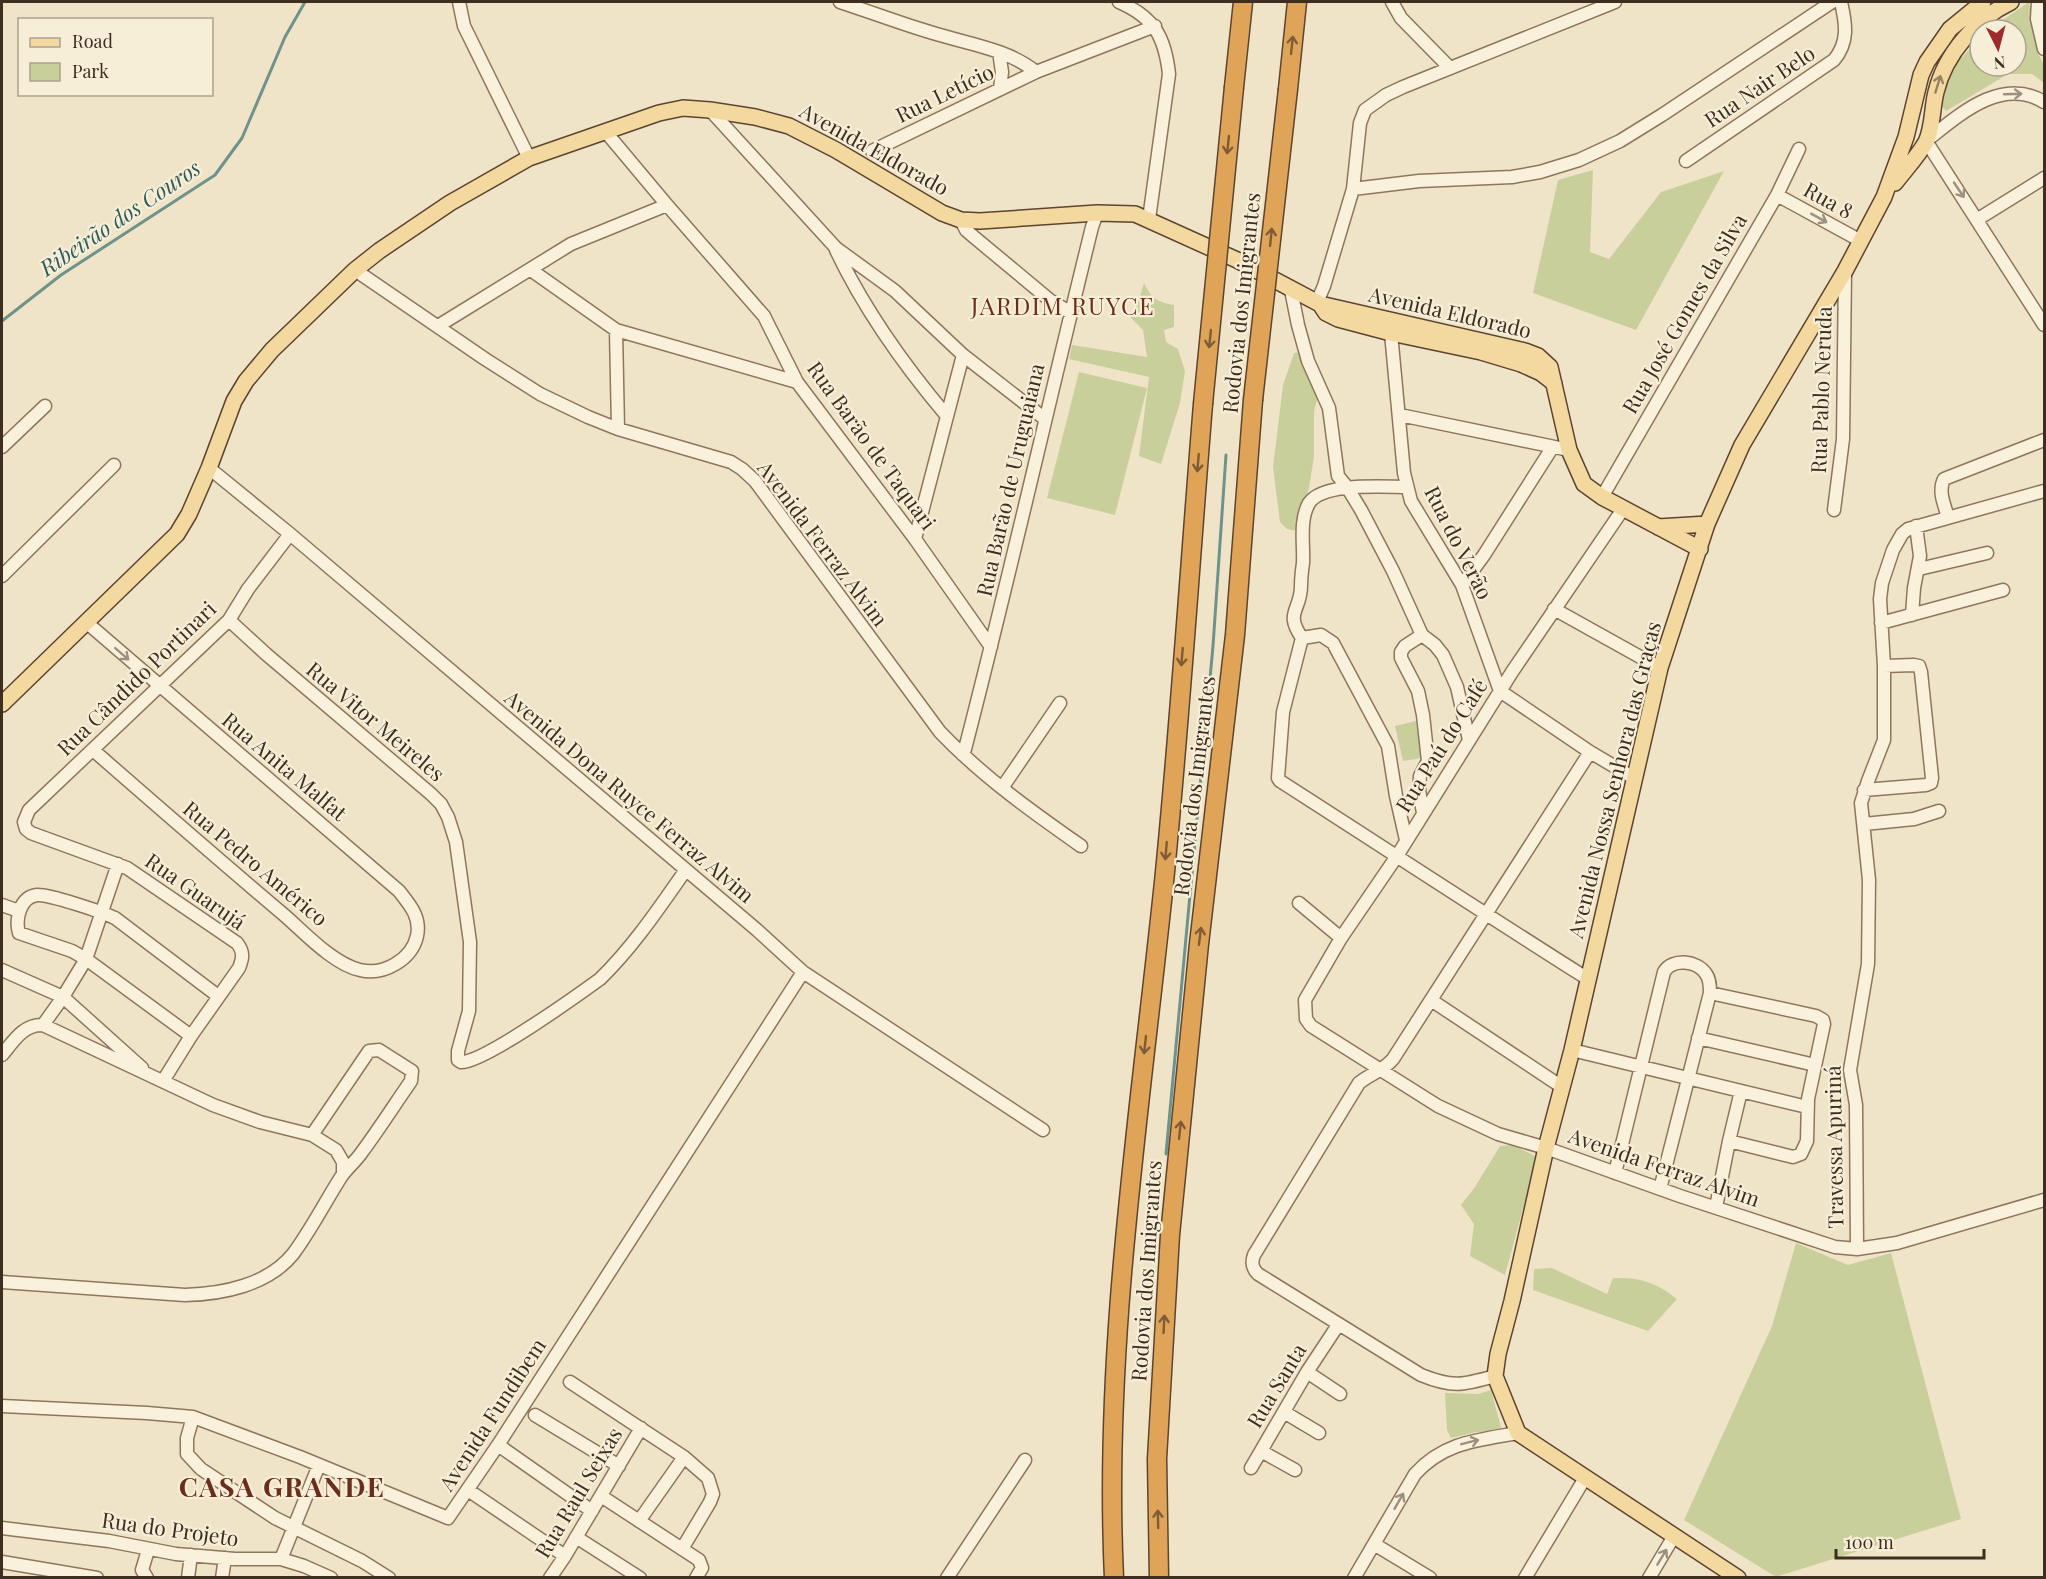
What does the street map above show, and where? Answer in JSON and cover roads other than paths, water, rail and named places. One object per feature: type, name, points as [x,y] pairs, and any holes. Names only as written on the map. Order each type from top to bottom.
[{"type":"highway","name":"Rodovia dos Imigrantes","points":[[1114,1578],[1111,1494],[1117,1341],[1126,1218],[1164,880],[1203,404],[1243,2]]},
{"type":"highway","name":"Rodovia dos Imigrantes","points":[[1159,1578],[1157,1459],[1170,1235],[1199,944],[1235,635],[1253,400],[1297,2]]},
{"type":"main road","name":"Avenida Nossa Senhora das Graças","points":[[1495,1376],[1501,1336],[1512,1301],[1546,1148],[1572,1050],[1660,668],[1707,524],[1742,445],[1845,271],[1884,197],[1906,137],[1919,83],[1927,62],[1950,29],[1983,2]]},
{"type":"main road","name":"Avenida Nossa Senhora das Graças","points":[[1884,197],[1926,141],[1936,91],[1945,67],[1973,30],[2011,2]]},
{"type":"main road","points":[[1919,83],[1919,120],[1926,141]]},
{"type":"main road","name":"Avenida Eldorado","points":[[2,704],[177,534],[189,514],[209,468],[234,401],[252,372],[297,324],[355,270],[405,232],[450,203],[529,158],[659,112],[683,108],[766,119],[789,126],[836,150],[942,213],[961,220],[980,221],[1097,213],[1136,214],[1237,260],[1319,303],[1392,327],[1482,347],[1525,351],[1538,356],[1550,367],[1569,450],[1584,484],[1623,509],[1700,549]]},
{"type":"main road","points":[[1658,527],[1707,524]]},
{"type":"main road","points":[[1495,1376],[1518,1433],[1738,1578]]},
{"type":"street","points":[[459,2],[464,26],[529,158]]},
{"type":"street","points":[[840,2],[999,52],[1023,62],[1036,72]]},
{"type":"street","points":[[1119,2],[1140,13],[1155,26],[1167,54],[1169,74],[1149,219]]},
{"type":"street","points":[[1392,2],[1401,18],[1449,67]]},
{"type":"street","points":[[1319,303],[1353,189],[1360,123],[1365,110],[1386,95],[1449,67],[1615,2]]},
{"type":"street","points":[[1353,189],[1419,182],[1512,177],[1540,172],[1579,160],[1620,141],[1662,115],[1832,2]]},
{"type":"street","name":"Rua Nair Belo","points":[[1686,160],[1834,60],[1846,36],[1841,2]]},
{"type":"street","points":[[2038,2],[2037,19],[2044,49]]},
{"type":"street","name":"Rua Letício","points":[[872,151],[1036,72],[1155,26]]},
{"type":"street","points":[[999,52],[1002,72],[1000,90]]},
{"type":"street","points":[[2044,102],[2028,94],[1999,95],[1980,102],[1926,141],[2044,325]]},
{"type":"street","points":[[710,110],[836,248],[895,291],[963,355],[1045,419]]},
{"type":"street","name":"Rua Barão de Taquari","points":[[605,132],[764,316],[796,382],[915,539],[991,647]]},
{"type":"street","name":"Rua José Gomes da Silva","points":[[1602,497],[1777,195],[1799,149]]},
{"type":"street","points":[[1978,219],[2044,178]]},
{"type":"street","name":"Rua 8","points":[[1777,195],[1861,241]]},
{"type":"street","points":[[438,326],[571,244],[667,205]]},
{"type":"street","name":"Rua Barão de Uruguaiana","points":[[962,754],[1023,519],[1045,419],[1097,213]]},
{"type":"street","points":[[961,220],[966,230],[1051,301],[1071,313]]},
{"type":"street","points":[[836,248],[860,297],[903,363],[946,416]]},
{"type":"street","name":"Avenida Ferraz Alvim","points":[[355,270],[540,394],[618,429],[731,462],[749,475],[920,707],[962,754],[1002,788],[1081,846]]},
{"type":"street","points":[[531,270],[616,330],[796,382]]},
{"type":"street","name":"Rua Pablo Neruda","points":[[1834,510],[1842,439],[1845,271]]},
{"type":"street","points":[[1291,290],[1308,361],[1329,408],[1338,476],[1347,487],[1393,571],[1422,635],[1443,655],[1457,687],[1469,740]]},
{"type":"street","name":"Rua do Verão","points":[[1392,327],[1407,487],[1411,501],[1462,585],[1500,691]]},
{"type":"street","points":[[616,330],[618,429]]},
{"type":"street","points":[[915,539],[963,355]]},
{"type":"street","points":[[2,447],[45,406]]},
{"type":"street","points":[[1400,415],[1569,450]]},
{"type":"street","points":[[1948,517],[1941,495],[1941,484],[1944,479],[2044,440]]},
{"type":"street","points":[[1462,585],[1484,555],[1552,448]]},
{"type":"street","points":[[2,576],[114,465]]},
{"type":"street","name":"Avenida Dona Ruyce Ferraz Alvim","points":[[209,468],[290,534],[756,930],[802,972],[1043,1130]]},
{"type":"street","points":[[1407,487],[1347,487],[1314,498],[1305,513],[1301,592],[1293,620],[1302,638],[1283,712],[1277,773],[1280,782],[1588,979]]},
{"type":"street","points":[[1884,666],[1914,664],[1919,666],[1932,778],[1931,783],[1926,785],[1864,790],[1884,740],[1884,666],[1880,599],[1885,572],[1902,534],[1916,526],[2044,491]]},
{"type":"street","name":"Rua Paú do Café","points":[[1304,1008],[1305,1000],[1341,938],[1397,856],[1500,691],[1623,509]]},
{"type":"street","points":[[1912,615],[1920,548],[1916,526]]},
{"type":"street","name":"Rua Cândido Portinari","points":[[25,816],[159,685],[229,621],[248,589],[290,534]]},
{"type":"street","points":[[1919,569],[1987,553]]},
{"type":"street","points":[[1881,623],[2003,590]]},
{"type":"street","points":[[1554,609],[1660,668]]},
{"type":"street","name":"Rua Vitor Meireles","points":[[229,621],[431,794],[444,810],[453,830],[458,853],[470,942],[469,1011],[458,1051],[458,1060],[461,1062],[469,1061],[501,1046],[583,991],[613,966],[685,871]]},
{"type":"street","name":"Rua Anita Malfat","points":[[86,622],[399,891],[417,917],[418,930],[412,948],[404,958]]},
{"type":"street","points":[[1302,638],[1321,635],[1333,643],[1384,735],[1391,757],[1396,796],[1406,840]]},
{"type":"street","points":[[1422,635],[1406,646],[1401,652],[1401,658],[1418,691],[1423,715],[1428,761],[1420,776],[1419,790],[1423,813]]},
{"type":"street","points":[[1500,691],[1590,752],[1634,778]]},
{"type":"street","points":[[1002,788],[1060,703]]},
{"type":"street","name":"Rua Pedro Américo","points":[[93,750],[211,854],[335,958],[361,970],[376,971],[389,967],[404,958]]},
{"type":"street","points":[[1495,1376],[1458,1385],[1439,1382],[1421,1375],[1258,1274],[1254,1270],[1252,1261],[1359,1083],[1381,1070],[1393,1059],[1590,752]]},
{"type":"street","name":"Travessa Apuriná","points":[[1857,1249],[1856,1106],[1850,1070],[1867,973],[1869,880],[1862,803],[1864,790]]},
{"type":"street","points":[[1864,824],[1914,819],[1939,811]]},
{"type":"street","name":"Rua Guarujá","points":[[25,816],[26,829],[127,868],[237,943],[241,949],[242,960],[239,968],[158,1079]]},
{"type":"street","points":[[43,1025],[86,959],[118,864]]},
{"type":"street","points":[[190,1036],[86,959],[72,951],[19,933],[19,911],[26,900],[37,895],[103,912],[124,924],[218,996]]},
{"type":"street","points":[[1299,903],[1341,938]]},
{"type":"street","points":[[2,904],[19,911]]},
{"type":"street","points":[[1615,1173],[1664,972],[1667,966],[1684,962],[1702,969],[1709,980],[1710,993],[1660,1189]]},
{"type":"street","points":[[2,970],[63,997],[158,1079]]},
{"type":"street","name":"Avenida Fundibem","points":[[2,1406],[193,1417],[448,1518],[498,1445],[802,972]]},
{"type":"street","points":[[1710,993],[1820,1018],[1824,1024],[1807,1107],[1805,1149],[1798,1157],[1729,1141]]},
{"type":"street","points":[[1431,1000],[1562,1087]]},
{"type":"street","name":"Avenida Ferraz Alvim","points":[[1304,1008],[1311,1026],[1457,1116],[1498,1134],[1546,1148],[1660,1189],[1835,1247],[1857,1249],[1897,1243],[2044,1200]]},
{"type":"street","points":[[2,1055],[29,1026],[43,1025],[213,1106],[312,1136],[336,1150],[343,1162],[343,1174]]},
{"type":"street","points":[[1698,1038],[1815,1065]]},
{"type":"street","points":[[2,1282],[185,1295],[210,1294],[228,1290],[262,1277],[279,1267],[293,1254],[343,1174],[364,1150],[411,1081],[413,1074],[410,1068],[379,1050],[369,1051],[312,1136]]},
{"type":"street","points":[[1572,1050],[1807,1107]]},
{"type":"street","points":[[1716,1207],[1742,1091]]},
{"type":"street","name":"Rua Santa","points":[[1251,1468],[1307,1372],[1338,1325]]},
{"type":"street","points":[[1307,1372],[1340,1394]]},
{"type":"street","points":[[570,1382],[684,1457],[708,1478],[713,1494],[682,1549]]},
{"type":"street","points":[[1284,1412],[1319,1433]]},
{"type":"street","points":[[535,1415],[619,1467]]},
{"type":"street","points":[[193,1417],[187,1438],[187,1454],[194,1462],[275,1518],[362,1561],[389,1578]]},
{"type":"street","name":"Rua Raul Seixas","points":[[549,1578],[565,1557],[641,1428]]},
{"type":"street","points":[[1354,1578],[1415,1474],[1427,1461],[1461,1444],[1518,1433]]},
{"type":"street","points":[[498,1445],[592,1510]]},
{"type":"street","points":[[1261,1451],[1295,1470]]},
{"type":"street","points":[[639,1521],[684,1457]]},
{"type":"street","points":[[947,1578],[1025,1460]]},
{"type":"street","points":[[281,1559],[319,1465]]},
{"type":"street","points":[[1524,1578],[1586,1478]]},
{"type":"street","points":[[468,1490],[565,1557]]},
{"type":"street","points":[[601,1496],[701,1563],[702,1568],[696,1578]]},
{"type":"street","name":"Rua do Projeto","points":[[2,1528],[109,1541],[148,1550],[191,1555],[281,1559],[331,1578]]},
{"type":"street","points":[[1649,1578],[1674,1536]]},
{"type":"street","points":[[576,1537],[640,1578]]},
{"type":"street","points":[[1374,1544],[1430,1578]]},
{"type":"street","points":[[143,1575],[148,1550]]},
{"type":"street","points":[[188,1578],[191,1555]]},
{"type":"street","points":[[222,1578],[225,1558]]},
{"type":"street","points":[[2,1562],[97,1578]]},
{"type":"waterway","name":"Ribeirão dos Couros","points":[[2,321],[61,275],[215,175],[242,138],[285,37],[305,2]]},
{"type":"waterway","points":[[1166,1154],[1213,646],[1226,455]]},
{"type":"district","name":"JARDIM RUYCE","points":[[1063,307]]},
{"type":"district","name":"CASA GRANDE","points":[[282,1488]]}]
